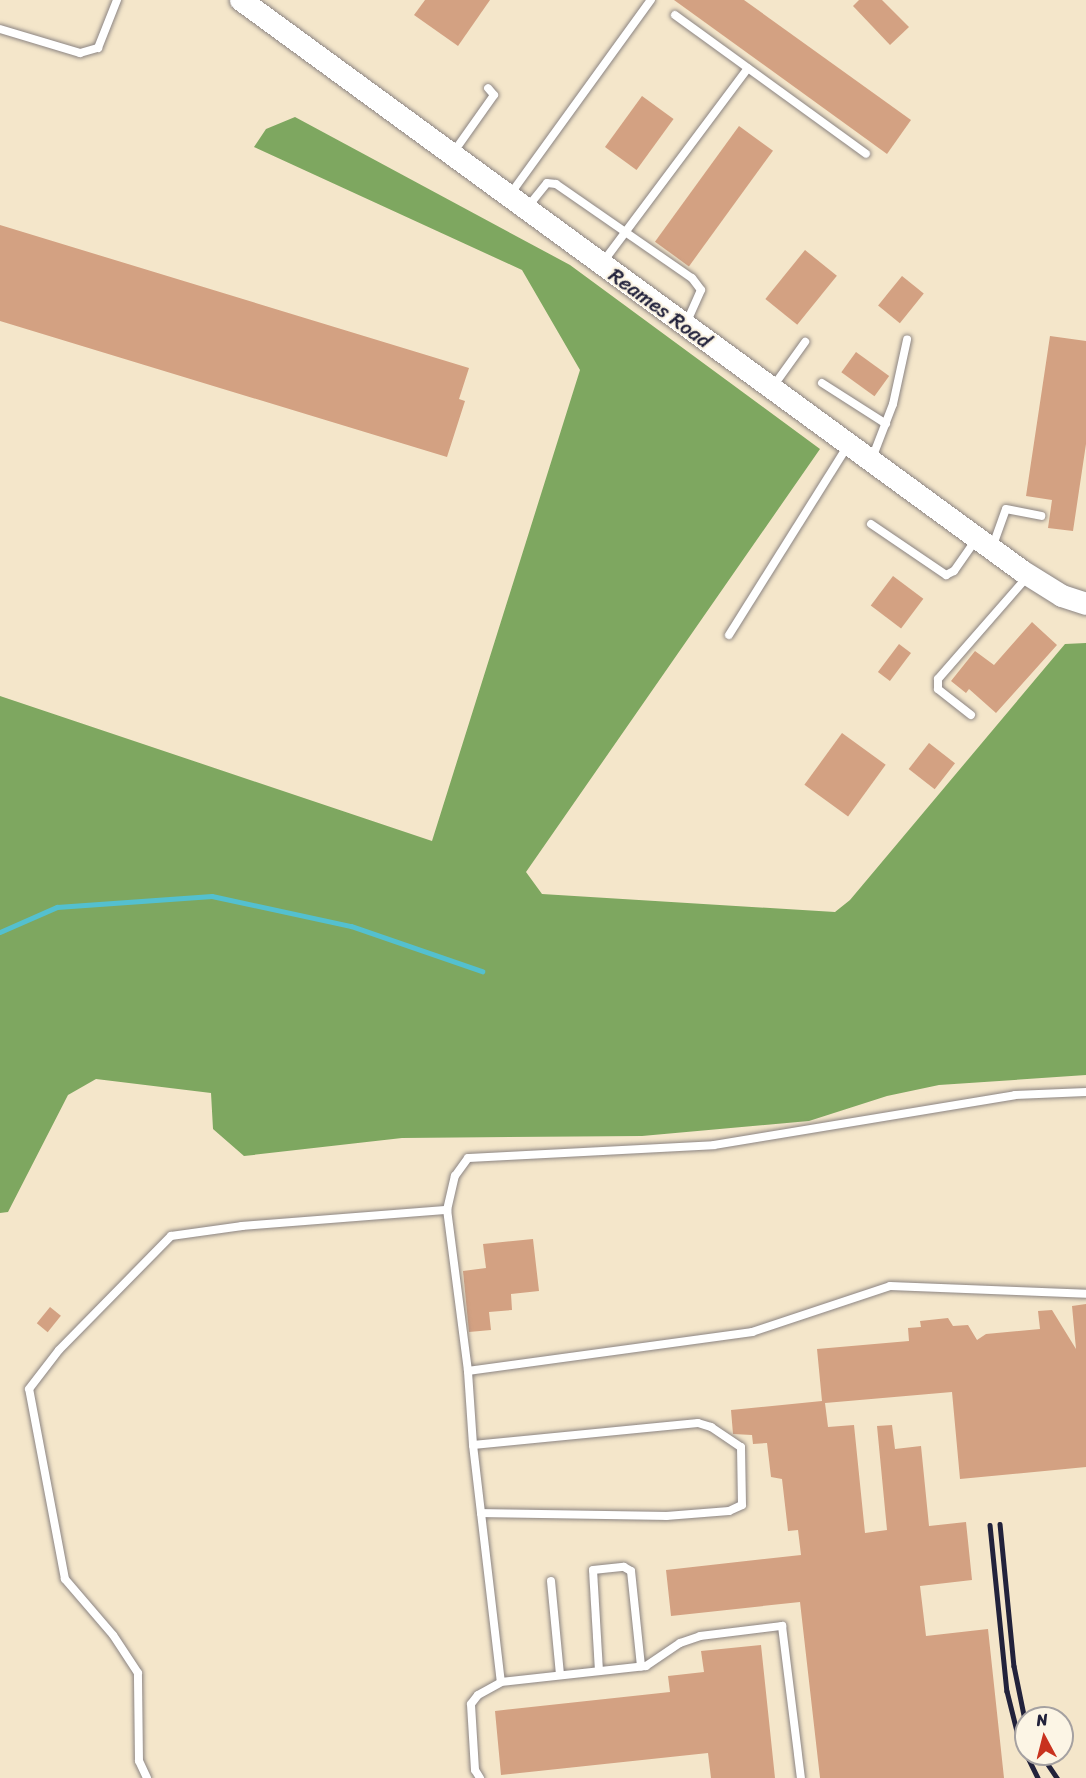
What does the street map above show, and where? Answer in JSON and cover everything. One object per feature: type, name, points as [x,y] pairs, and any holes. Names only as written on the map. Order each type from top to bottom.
[{"type":"main road","name":"Reames Road","points":[[241,0],[1028,575],[1062,596],[1086,604]]},
{"type":"lane","points":[[0,29],[80,53],[98,48],[117,0]]},
{"type":"lane","points":[[517,203],[651,0]]},
{"type":"lane","points":[[675,15],[866,154]]},
{"type":"lane","points":[[601,264],[748,68]]},
{"type":"lane","points":[[452,155],[494,95],[488,88]]},
{"type":"lane","points":[[517,203],[547,183],[556,184],[692,278],[701,290],[684,325]]},
{"type":"lane","points":[[871,461],[886,424],[907,340]]},
{"type":"lane","points":[[771,388],[805,342]]},
{"type":"lane","points":[[822,383],[886,424]]},
{"type":"lane","points":[[729,635],[848,444]]},
{"type":"lane","points":[[871,524],[946,576],[985,544],[1006,509],[1041,516]]},
{"type":"lane","points":[[971,715],[938,689],[938,679],[1028,575]]},
{"type":"lane","points":[[501,1682],[473,1445],[468,1371],[447,1210],[455,1176],[468,1158],[714,1145],[1015,1095],[1086,1092]]},
{"type":"lane","points":[[147,1778],[139,1761],[138,1673],[113,1635],[65,1579],[29,1389],[59,1350],[171,1236],[242,1226],[447,1210]]},
{"type":"lane","points":[[468,1371],[752,1332],[890,1286],[1086,1294]]},
{"type":"lane","points":[[473,1445],[698,1423],[711,1427],[741,1447],[742,1504],[729,1511],[666,1516],[481,1513]]},
{"type":"lane","points":[[599,1671],[593,1570],[624,1567],[631,1571],[640,1666]]},
{"type":"lane","points":[[551,1581],[560,1675]]},
{"type":"lane","points":[[480,1778],[475,1770],[471,1704],[478,1695],[501,1682],[640,1666],[700,1636],[782,1626],[801,1778]]},
{"type":"green space","points":[[295,117],[570,265],[820,449],[526,872],[542,894],[835,912],[850,900],[1065,644],[1086,643],[1086,1075],[939,1085],[887,1096],[809,1121],[642,1136],[402,1138],[244,1156],[213,1129],[211,1093],[96,1079],[68,1095],[8,1212],[0,1213],[0,696],[432,841],[580,370],[522,270],[254,147],[266,129]]},
{"type":"building","points":[[425,0],[490,0],[458,46],[414,15]]},
{"type":"building","points":[[674,0],[744,0],[911,120],[887,154]]},
{"type":"building","points":[[859,0],[882,0],[909,27],[890,45],[853,6]]},
{"type":"building","points":[[642,96],[674,119],[637,170],[605,147]]},
{"type":"building","points":[[739,126],[773,151],[689,266],[655,242]]},
{"type":"building","points":[[0,225],[469,368],[459,399],[465,401],[447,457],[0,321]]},
{"type":"building","points":[[805,250],[837,276],[797,325],[765,299]]},
{"type":"building","points":[[902,276],[924,294],[900,323],[878,306]]},
{"type":"building","points":[[1050,336],[1086,341],[1086,444],[1073,531],[1048,528],[1052,500],[1026,496]]},
{"type":"building","points":[[856,352],[889,376],[874,396],[841,372]]},
{"type":"building","points":[[893,576],[923,599],[901,628],[871,606]]},
{"type":"building","points":[[1032,622],[1057,645],[996,713],[969,689],[966,693],[951,681],[975,651],[994,665]]},
{"type":"building","points":[[899,644],[911,653],[890,681],[878,672]]},
{"type":"building","points":[[842,733],[886,765],[848,817],[804,785]]},
{"type":"building","points":[[929,743],[955,763],[935,789],[909,769]]},
{"type":"building","points":[[533,1239],[539,1291],[511,1294],[512,1310],[489,1312],[491,1330],[469,1332],[463,1271],[486,1268],[483,1244]]},
{"type":"building","points":[[1086,1304],[1086,1467],[960,1479],[952,1392],[825,1403],[828,1427],[854,1425],[865,1533],[887,1530],[877,1426],[892,1425],[895,1449],[921,1446],[929,1526],[966,1522],[972,1580],[920,1586],[926,1636],[988,1629],[1004,1778],[820,1778],[800,1602],[671,1616],[666,1570],[801,1555],[798,1530],[788,1531],[782,1479],[771,1477],[767,1443],[753,1444],[752,1435],[733,1434],[731,1410],[822,1401],[817,1349],[909,1341],[908,1328],[921,1327],[920,1321],[948,1318],[953,1326],[968,1325],[977,1340],[986,1334],[1040,1329],[1038,1311],[1052,1310],[1076,1349],[1072,1306]]},
{"type":"building","points":[[50,1307],[61,1316],[48,1332],[37,1323]]},
{"type":"building","points":[[761,1645],[775,1778],[711,1778],[708,1753],[501,1775],[495,1711],[670,1692],[668,1676],[704,1672],[701,1651]]},
{"type":"waterway","points":[[0,932],[57,907],[212,896],[351,926],[482,971]]},
{"type":"railway","points":[[1000,1524],[1014,1666],[1022,1706]]},
{"type":"railway","points":[[990,1525],[1007,1691],[1019,1739],[1038,1778]]},
{"type":"railway","points":[[1049,1766],[1057,1778]]}]
